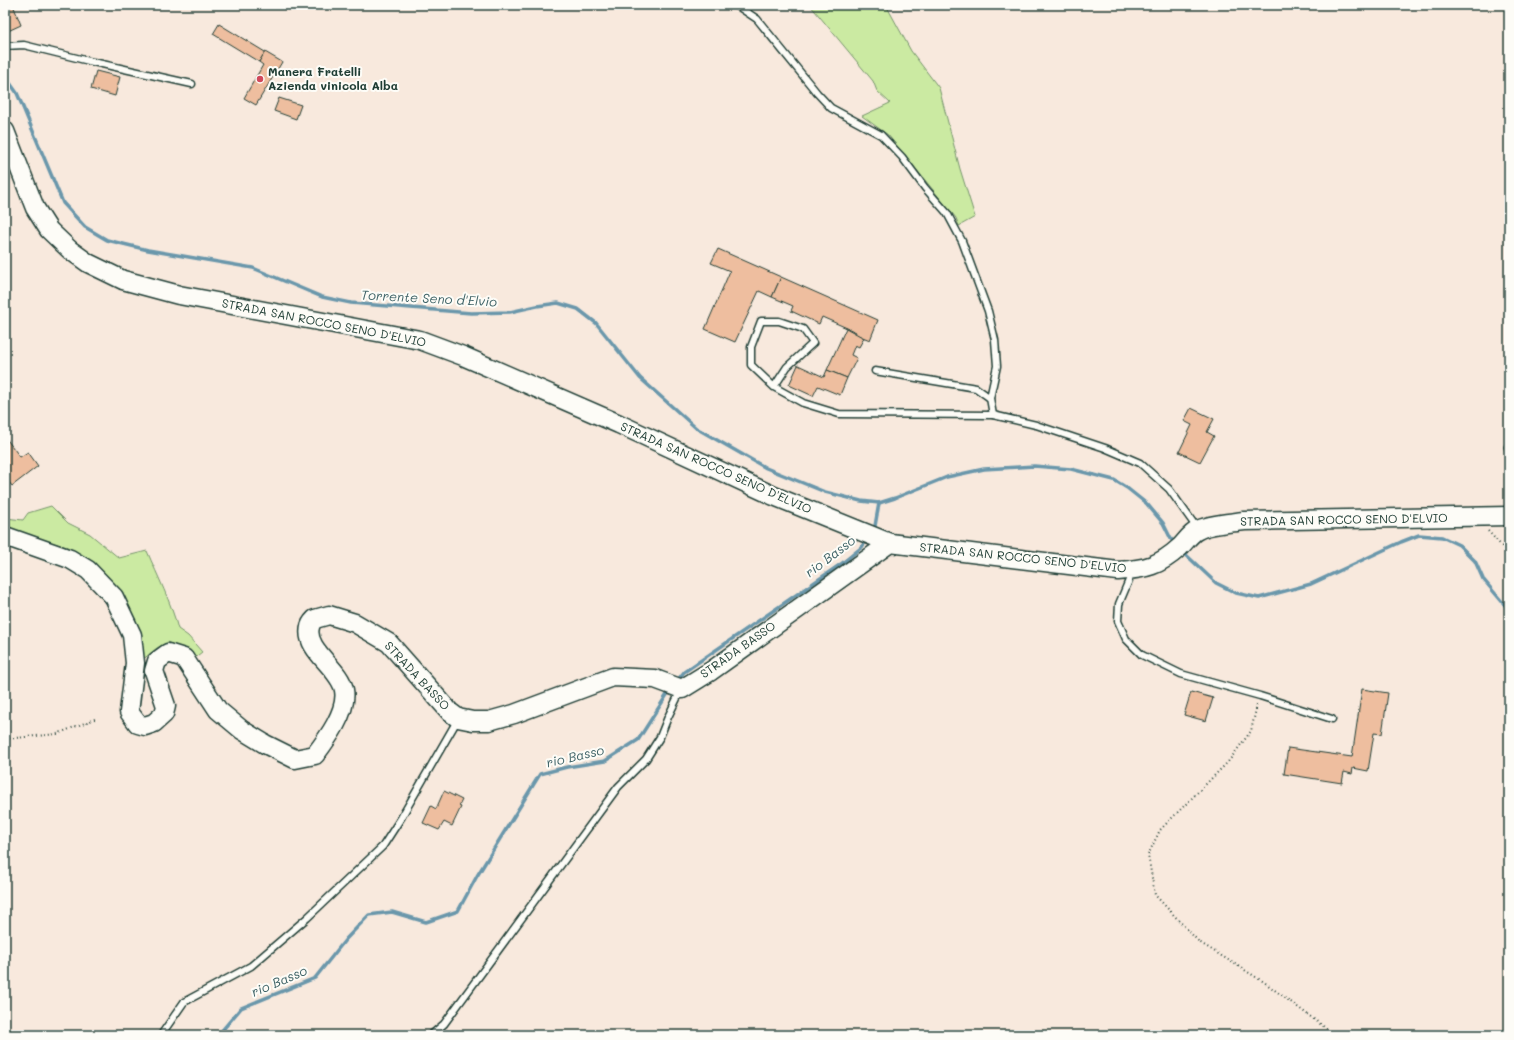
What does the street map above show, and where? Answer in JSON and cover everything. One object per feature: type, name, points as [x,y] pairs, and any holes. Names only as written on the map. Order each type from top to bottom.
[{"type":"street","name":"STRADA SAN ROCCO SENO D'ELVIO","points":[[5,131],[35,208],[50,230],[70,250],[88,263],[123,280],[179,295],[420,340],[463,356],[612,421],[774,496],[877,538],[1118,571],[1137,570],[1157,564],[1165,560],[1194,533],[1212,526],[1244,522],[1509,516]]},
{"type":"street","name":"STRADA BASSO","points":[[5,536],[70,559],[88,570],[114,598],[132,635],[135,663],[129,712],[138,724],[145,726],[154,723],[164,714],[166,706],[154,671],[157,661],[168,653],[184,658],[218,710],[242,730],[265,744],[295,759],[315,755],[333,731],[344,703],[344,690],[340,679],[310,641],[310,627],[315,619],[329,614],[356,623],[389,643],[450,712],[458,718],[473,721],[489,720],[514,714],[613,677],[655,679],[675,686],[711,671],[877,538]]},
{"type":"lane","points":[[736,5],[757,19],[831,108],[881,135],[902,157],[925,188],[947,213],[962,241],[990,318],[995,340],[997,366],[990,398],[994,415]]},
{"type":"lane","points":[[5,46],[24,45],[192,84]]},
{"type":"lane","points":[[774,386],[787,367],[813,343],[804,329],[779,321],[761,321],[751,347],[751,365],[774,386],[803,403],[839,414],[994,415],[1036,425],[1105,448],[1140,463],[1169,489],[1194,533]]},
{"type":"lane","points":[[875,371],[976,388],[990,398]]},
{"type":"lane","points":[[1509,447],[1509,450]]},
{"type":"lane","points":[[1137,570],[1126,588],[1119,604],[1118,621],[1126,639],[1142,655],[1181,674],[1260,696],[1332,720]]},
{"type":"lane","points":[[431,1035],[444,1024],[618,787],[646,759],[660,738],[668,717],[675,686]]},
{"type":"lane","points":[[160,1035],[184,1002],[251,966],[307,918],[382,846],[401,818],[458,718]]},
{"type":"path","points":[[1474,517],[1509,554]]},
{"type":"path","points":[[1260,696],[1251,731],[1228,762],[1160,830],[1148,854],[1155,896],[1199,942],[1264,982],[1335,1035]]},
{"type":"path","points":[[5,739],[57,734],[97,718]]},
{"type":"green space","points":[[810,5],[886,5],[911,51],[939,88],[960,169],[975,217],[959,226],[956,218],[888,135],[862,116],[890,103],[877,91],[873,81]]},
{"type":"green space","points":[[51,506],[68,523],[90,534],[119,558],[147,551],[168,599],[178,629],[188,636],[202,652],[193,659],[168,642],[157,648],[141,661],[91,562],[67,547],[5,529],[5,518],[23,520],[28,513]]},
{"type":"building","points":[[5,5],[13,5],[21,25],[8,31],[5,22]]},
{"type":"building","points":[[219,24],[265,52],[259,62],[213,34]]},
{"type":"building","points":[[265,52],[282,62],[256,105],[244,98],[263,65],[259,62]]},
{"type":"building","points":[[96,71],[120,77],[115,96],[91,89]]},
{"type":"building","points":[[279,98],[301,105],[296,119],[274,111]]},
{"type":"building","points":[[718,249],[781,277],[772,297],[759,291],[735,342],[705,329],[730,271],[711,263]]},
{"type":"building","points":[[781,277],[878,320],[870,340],[822,317],[819,324],[791,311],[793,306],[772,297]]},
{"type":"building","points":[[846,328],[864,338],[859,347],[855,345],[851,355],[857,358],[847,378],[827,370]]},
{"type":"building","points":[[798,365],[824,377],[827,370],[847,378],[840,395],[818,386],[813,396],[789,385]]},
{"type":"building","points":[[1191,408],[1214,419],[1207,432],[1214,436],[1200,462],[1179,452],[1192,425],[1184,421]]},
{"type":"building","points":[[5,437],[20,457],[28,452],[38,466],[12,486],[5,477]]},
{"type":"building","points":[[1362,689],[1388,693],[1382,734],[1374,733],[1368,771],[1353,768],[1352,774],[1344,772],[1342,783],[1284,774],[1288,748],[1352,757]]},
{"type":"building","points":[[1191,692],[1213,698],[1206,721],[1184,715]]},
{"type":"building","points":[[444,791],[462,800],[459,806],[461,807],[452,826],[444,822],[439,830],[423,823],[431,806],[436,809]]},
{"type":"waterway","name":"Torrente Seno d'Elvio","points":[[5,76],[17,93],[63,203],[85,227],[107,240],[148,250],[253,268],[322,297],[351,303],[471,313],[510,312],[558,303],[578,309],[596,323],[640,378],[696,428],[766,468],[825,492],[861,501],[879,503],[947,477],[984,469],[1034,466],[1071,469],[1114,480],[1127,488],[1147,504],[1163,523],[1171,539],[1176,544]]},
{"type":"waterway","name":"rio Basso","points":[[873,531],[879,503]]},
{"type":"waterway","name":"Torrente Seno d'Elvio","points":[[1183,552],[1216,583],[1236,593],[1259,598],[1311,584],[1419,535],[1442,537],[1459,545],[1475,561],[1483,579],[1509,610]]},
{"type":"waterway","name":"rio Basso","points":[[676,682],[684,672],[841,564],[862,547],[867,539]]},
{"type":"waterway","name":"rio Basso","points":[[220,1035],[220,1033],[241,1008],[315,978],[346,939],[369,915],[392,912],[426,922],[458,911],[477,876],[540,774],[567,767],[605,761],[638,740],[670,690]]},
{"type":"place","name":"Manera Fratelli Azienda vinicola Alba","points":[[260,79]]}]
